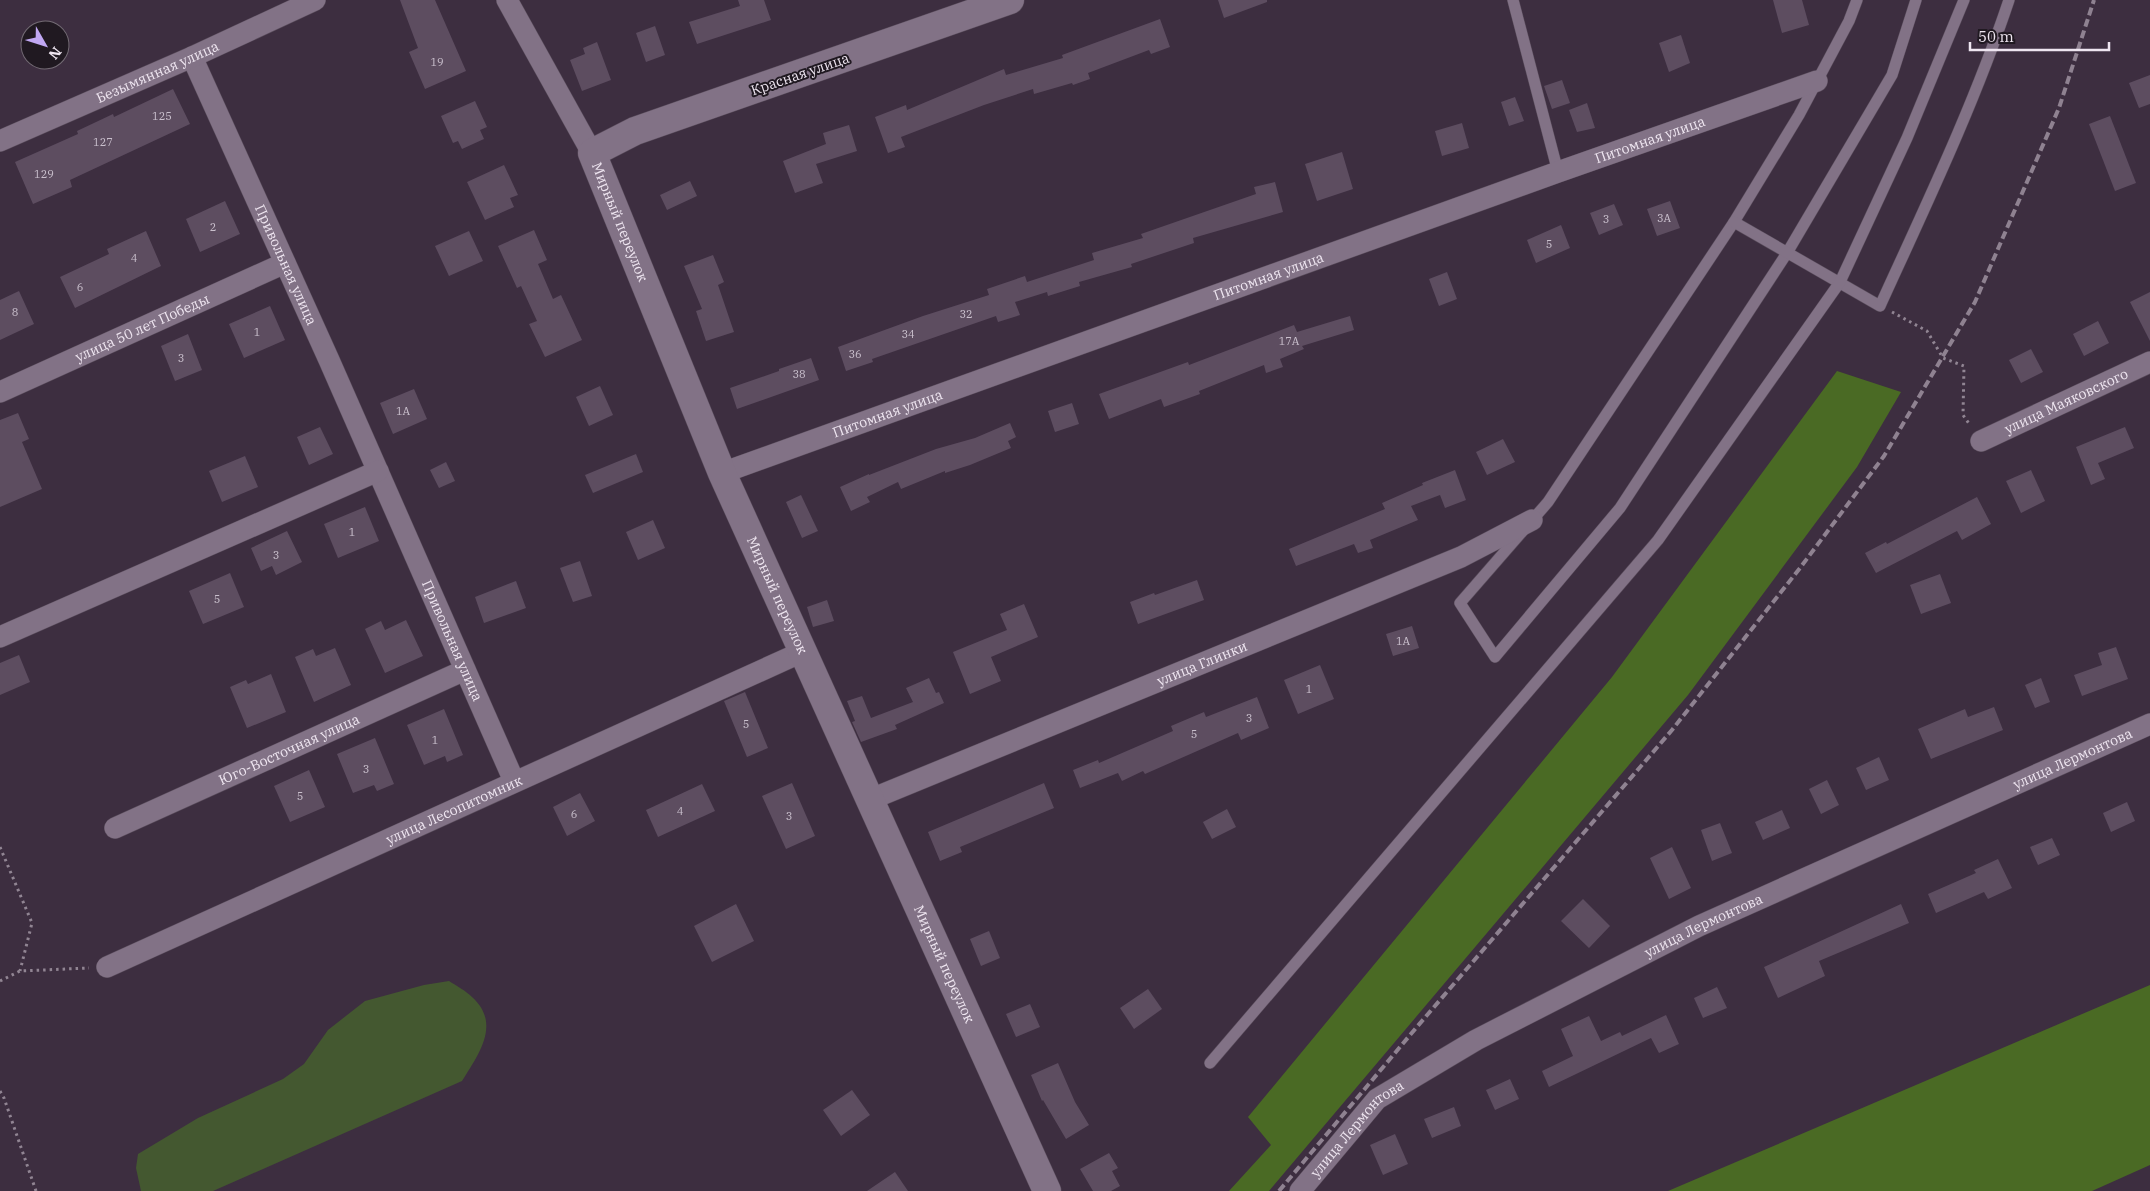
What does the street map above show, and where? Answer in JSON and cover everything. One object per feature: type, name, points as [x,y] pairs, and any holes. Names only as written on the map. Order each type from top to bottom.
[{"type":"street","name":"Безымянная улица","points":[[0,141],[192,57],[315,0]]},
{"type":"street","name":"Мирный переулок","points":[[506,0],[592,153],[722,473],[1047,1191]]},
{"type":"street","name":"Красная улица","points":[[592,153],[635,131],[1010,0]]},
{"type":"street","name":"Привольная улица","points":[[192,57],[378,471],[514,781]]},
{"type":"street","name":"Питомная улица","points":[[722,473],[1558,172],[1817,81]]},
{"type":"street","name":"улица 50 лет Победы","points":[[0,392],[285,263]]},
{"type":"street","name":"улица Маяковского","points":[[1981,441],[2150,362]]},
{"type":"street","points":[[0,637],[378,471]]},
{"type":"street","name":"улица Глинки","points":[[870,800],[1461,557],[1532,520]]},
{"type":"street","name":"улица Лесопитомник","points":[[107,967],[802,652]]},
{"type":"street","name":"Юго-Восточная улица","points":[[115,828],[465,670]]},
{"type":"street","name":"улица Лермонтова","points":[[1300,1191],[1377,1099],[1476,1040],[1699,926],[2150,724]]},
{"type":"lane","points":[[1513,0],[1558,172]]},
{"type":"lane","points":[[1857,0],[1849,21],[1799,116],[1734,222],[1548,502],[1460,603],[1495,657],[1620,508],[1787,253],[1892,75],[1916,0]]},
{"type":"lane","points":[[1210,1063],[1658,540],[1840,282],[1907,138],[1964,0]]},
{"type":"lane","points":[[1734,222],[1880,306],[1950,152],[1990,57],[2009,0]]},
{"type":"path","points":[[1880,306],[1927,331],[1943,358],[1964,366],[1963,415],[1981,441]]},
{"type":"path","points":[[0,847],[32,923],[20,971]]},
{"type":"path","points":[[0,981],[20,971],[107,967]]},
{"type":"path","points":[[0,1091],[36,1191]]},
{"type":"green space","points":[[1837,371],[1901,392],[1857,467],[1688,695],[1269,1191],[1229,1191],[1271,1145],[1248,1117],[1612,677]]},
{"type":"green space","points":[[449,981],[472,997],[481,1007],[485,1018],[486,1029],[480,1050],[462,1081],[213,1191],[141,1191],[136,1168],[138,1154],[198,1118],[283,1079],[304,1064],[328,1030],[365,1001],[424,985]]},
{"type":"green space","points":[[2150,985],[2150,1165],[2092,1191],[1668,1191]]},
{"type":"building","points":[[400,0],[435,0],[466,71],[425,89],[409,52],[418,48]]},
{"type":"building","points":[[738,0],[764,0],[771,20],[697,44],[689,22],[740,6]]},
{"type":"building","points":[[1218,0],[1267,0],[1267,2],[1224,18]]},
{"type":"building","points":[[1773,0],[1802,0],[1809,25],[1782,33]]},
{"type":"building","points":[[1160,19],[1170,47],[1151,54],[1149,50],[1088,73],[1090,79],[1073,85],[1072,83],[1034,94],[1033,89],[984,105],[901,137],[905,147],[888,153],[875,117],[906,105],[907,110],[1004,69],[1006,75],[1063,58],[1062,55]]},
{"type":"building","points":[[655,26],[665,55],[646,62],[636,33]]},
{"type":"building","points":[[1681,35],[1690,63],[1669,72],[1659,43]]},
{"type":"building","points":[[597,42],[611,80],[582,91],[570,60],[585,54],[583,48]]},
{"type":"building","points":[[2150,75],[2150,104],[2139,108],[2129,83]]},
{"type":"building","points":[[1562,80],[1570,103],[1552,109],[1544,86]]},
{"type":"building","points":[[173,89],[190,124],[70,180],[72,187],[33,204],[15,162],[78,134],[77,131],[113,114],[114,117]]},
{"type":"building","points":[[1515,97],[1524,121],[1509,126],[1501,102]]},
{"type":"building","points":[[475,101],[487,127],[480,130],[484,139],[462,149],[458,141],[453,143],[441,116]]},
{"type":"building","points":[[1587,103],[1595,128],[1577,132],[1569,110]]},
{"type":"building","points":[[2110,116],[2136,183],[2115,191],[2089,124]]},
{"type":"building","points":[[1462,123],[1469,148],[1442,156],[1435,131]]},
{"type":"building","points":[[849,125],[857,151],[816,164],[823,183],[795,193],[783,161],[826,144],[823,133]]},
{"type":"building","points":[[1342,152],[1353,189],[1317,201],[1305,164]]},
{"type":"building","points":[[504,165],[518,195],[510,198],[514,207],[485,220],[467,182]]},
{"type":"building","points":[[690,181],[697,196],[667,210],[660,195]]},
{"type":"building","points":[[1275,182],[1283,212],[1193,238],[1194,243],[1131,264],[1132,267],[1079,282],[1080,286],[1048,296],[1047,292],[1015,302],[1020,315],[998,322],[996,316],[872,359],[873,362],[846,371],[838,347],[923,316],[989,295],[987,289],[1025,276],[1027,282],[1094,260],[1092,253],[1143,238],[1141,234],[1256,194],[1254,187]]},
{"type":"building","points":[[225,201],[240,234],[200,252],[186,219]]},
{"type":"building","points":[[1670,201],[1680,228],[1657,236],[1647,209]]},
{"type":"building","points":[[1614,204],[1623,225],[1599,235],[1590,213]]},
{"type":"building","points":[[1561,225],[1570,248],[1536,263],[1527,240]]},
{"type":"building","points":[[534,230],[547,260],[538,264],[553,299],[561,295],[582,340],[545,357],[529,324],[537,321],[521,286],[517,288],[498,246]]},
{"type":"building","points":[[146,231],[161,266],[75,308],[60,277],[109,254],[107,249]]},
{"type":"building","points":[[469,231],[483,261],[449,276],[435,246]]},
{"type":"building","points":[[713,255],[724,282],[718,285],[734,332],[706,341],[696,311],[702,309],[684,266]]},
{"type":"building","points":[[1447,272],[1457,299],[1439,306],[1429,279]]},
{"type":"building","points":[[19,291],[34,324],[0,340],[0,300]]},
{"type":"building","points":[[2150,292],[2150,341],[2130,302]]},
{"type":"building","points":[[270,306],[285,340],[244,358],[229,324]]},
{"type":"building","points":[[1350,316],[1354,330],[1302,346],[1304,349],[1280,359],[1283,367],[1266,373],[1264,365],[1199,391],[1200,394],[1164,407],[1161,399],[1109,419],[1099,394],[1188,362],[1189,365],[1294,325],[1297,332]]},
{"type":"building","points":[[2098,321],[2109,343],[2084,356],[2073,334]]},
{"type":"building","points":[[188,334],[202,370],[175,381],[161,346]]},
{"type":"building","points":[[2031,349],[2043,372],[2021,383],[2009,360]]},
{"type":"building","points":[[811,358],[819,380],[737,409],[730,388]]},
{"type":"building","points":[[600,386],[613,415],[589,426],[576,397]]},
{"type":"building","points":[[414,389],[427,419],[393,434],[380,403]]},
{"type":"building","points":[[1072,403],[1079,424],[1055,432],[1048,411]]},
{"type":"building","points":[[18,413],[29,439],[22,442],[42,489],[0,507],[0,420]]},
{"type":"building","points":[[1010,423],[1016,437],[1008,441],[1011,448],[970,465],[945,473],[945,471],[901,489],[898,482],[867,497],[870,502],[851,511],[840,487],[869,474],[936,449],[975,438]]},
{"type":"building","points":[[320,427],[333,454],[309,465],[297,437]]},
{"type":"building","points":[[2125,427],[2134,448],[2098,463],[2105,479],[2091,485],[2076,447]]},
{"type":"building","points":[[1503,439],[1515,462],[1487,475],[1476,452]]},
{"type":"building","points":[[636,454],[643,472],[593,493],[585,475]]},
{"type":"building","points":[[245,456],[258,487],[222,502],[209,471]]},
{"type":"building","points":[[446,462],[455,481],[439,488],[430,470]]},
{"type":"building","points":[[1455,470],[1466,500],[1445,508],[1440,495],[1411,506],[1418,520],[1370,540],[1373,548],[1358,553],[1354,544],[1296,566],[1289,549],[1385,509],[1382,503],[1423,485],[1422,483]]},
{"type":"building","points":[[2031,470],[2045,501],[2021,513],[2006,481]]},
{"type":"building","points":[[801,495],[818,531],[802,538],[786,502]]},
{"type":"building","points":[[1977,497],[1991,524],[1962,540],[1957,531],[1876,573],[1865,553],[1886,542],[1887,544]]},
{"type":"building","points":[[365,507],[379,541],[338,558],[324,524]]},
{"type":"building","points":[[653,520],[665,548],[638,560],[626,532]]},
{"type":"building","points":[[287,531],[302,562],[276,575],[272,566],[261,571],[251,548]]},
{"type":"building","points":[[580,561],[592,596],[573,602],[560,568]]},
{"type":"building","points":[[230,573],[244,607],[203,624],[189,591]]},
{"type":"building","points":[[1940,574],[1951,603],[1921,614],[1910,585]]},
{"type":"building","points":[[1197,580],[1204,600],[1138,624],[1130,602]]},
{"type":"building","points":[[516,581],[526,608],[484,623],[475,597]]},
{"type":"building","points":[[827,600],[834,621],[813,627],[807,607]]},
{"type":"building","points":[[1024,604],[1038,637],[991,657],[1001,681],[970,694],[953,652],[1007,630],[1000,614]]},
{"type":"building","points":[[406,620],[423,656],[385,673],[365,629],[381,621],[385,630]]},
{"type":"building","points":[[1412,626],[1419,648],[1393,656],[1386,634]]},
{"type":"building","points":[[2116,647],[2128,679],[2082,696],[2074,675],[2102,665],[2098,653]]},
{"type":"building","points":[[335,648],[351,685],[314,702],[295,657],[313,649],[316,656]]},
{"type":"building","points":[[19,655],[30,682],[0,695],[0,663]]},
{"type":"building","points":[[1320,665],[1334,699],[1298,714],[1284,680]]},
{"type":"building","points":[[271,674],[286,712],[247,728],[230,687],[246,680],[248,684]]},
{"type":"building","points":[[929,678],[936,693],[939,692],[944,703],[895,725],[897,729],[861,742],[852,722],[855,721],[847,701],[862,696],[871,718],[913,702],[906,688]]},
{"type":"building","points":[[2041,678],[2050,702],[2035,708],[2025,685]]},
{"type":"building","points":[[745,692],[768,748],[747,757],[724,701]]},
{"type":"building","points":[[1257,697],[1269,728],[1241,740],[1238,733],[1145,774],[1143,771],[1122,781],[1118,773],[1080,788],[1073,770],[1098,760],[1099,763],[1173,731],[1171,726],[1204,712],[1206,717]]},
{"type":"building","points":[[1994,707],[2003,730],[1931,759],[1918,729],[1965,709],[1968,717]]},
{"type":"building","points":[[444,709],[463,755],[447,762],[445,756],[424,765],[407,725]]},
{"type":"building","points":[[375,738],[394,784],[377,791],[374,785],[353,793],[337,754]]},
{"type":"building","points":[[1879,757],[1889,780],[1866,790],[1856,768]]},
{"type":"building","points":[[309,770],[325,807],[290,822],[274,786]]},
{"type":"building","points":[[1827,780],[1839,805],[1821,814],[1809,789]]},
{"type":"building","points":[[792,783],[815,836],[786,849],[762,796]]},
{"type":"building","points":[[1044,783],[1054,808],[960,847],[962,852],[940,861],[928,832]]},
{"type":"building","points":[[702,784],[715,811],[658,837],[646,810]]},
{"type":"building","points":[[580,793],[595,821],[567,836],[553,807]]},
{"type":"building","points":[[2127,802],[2135,821],[2111,832],[2103,813]]},
{"type":"building","points":[[1227,809],[1236,827],[1212,839],[1203,822]]},
{"type":"building","points":[[1782,810],[1790,828],[1763,840],[1755,822]]},
{"type":"building","points":[[1720,823],[1732,853],[1712,861],[1701,830]]},
{"type":"building","points":[[2052,838],[2060,855],[2038,865],[2030,847]]},
{"type":"building","points":[[1672,847],[1691,888],[1669,899],[1650,858]]},
{"type":"building","points":[[1998,859],[2012,888],[1988,899],[1984,892],[1936,913],[1928,894],[1976,873],[1974,870]]},
{"type":"building","points":[[1583,899],[1610,926],[1589,948],[1561,921]]},
{"type":"building","points":[[736,904],[754,941],[712,962],[694,926]]},
{"type":"building","points":[[1901,904],[1909,923],[1819,961],[1825,976],[1778,998],[1764,967]]},
{"type":"building","points":[[989,931],[1000,958],[981,966],[970,939]]},
{"type":"building","points":[[1717,987],[1727,1008],[1703,1018],[1694,998]]},
{"type":"building","points":[[1148,989],[1162,1009],[1134,1029],[1120,1008]]},
{"type":"building","points":[[1030,1004],[1040,1027],[1016,1037],[1006,1014]]},
{"type":"building","points":[[1666,1015],[1679,1044],[1659,1053],[1651,1038],[1549,1087],[1542,1071],[1573,1056],[1561,1029],[1589,1016],[1601,1041],[1620,1032],[1622,1036]]},
{"type":"building","points":[[1058,1063],[1075,1102],[1089,1125],[1066,1139],[1042,1101],[1031,1075]]},
{"type":"building","points":[[1510,1079],[1519,1099],[1495,1110],[1486,1090]]},
{"type":"building","points":[[852,1090],[870,1115],[841,1136],[823,1110]]},
{"type":"building","points":[[1454,1107],[1461,1126],[1432,1138],[1424,1119]]},
{"type":"building","points":[[1395,1134],[1408,1164],[1383,1175],[1370,1145]]},
{"type":"building","points":[[1109,1153],[1118,1168],[1112,1171],[1120,1186],[1111,1191],[1093,1191],[1080,1169]]},
{"type":"building","points":[[895,1172],[908,1191],[867,1191]]},
{"type":"railway","points":[[1279,1191],[1672,730],[1800,568],[1884,456],[1975,302],[2059,108],[2094,0]]}]
